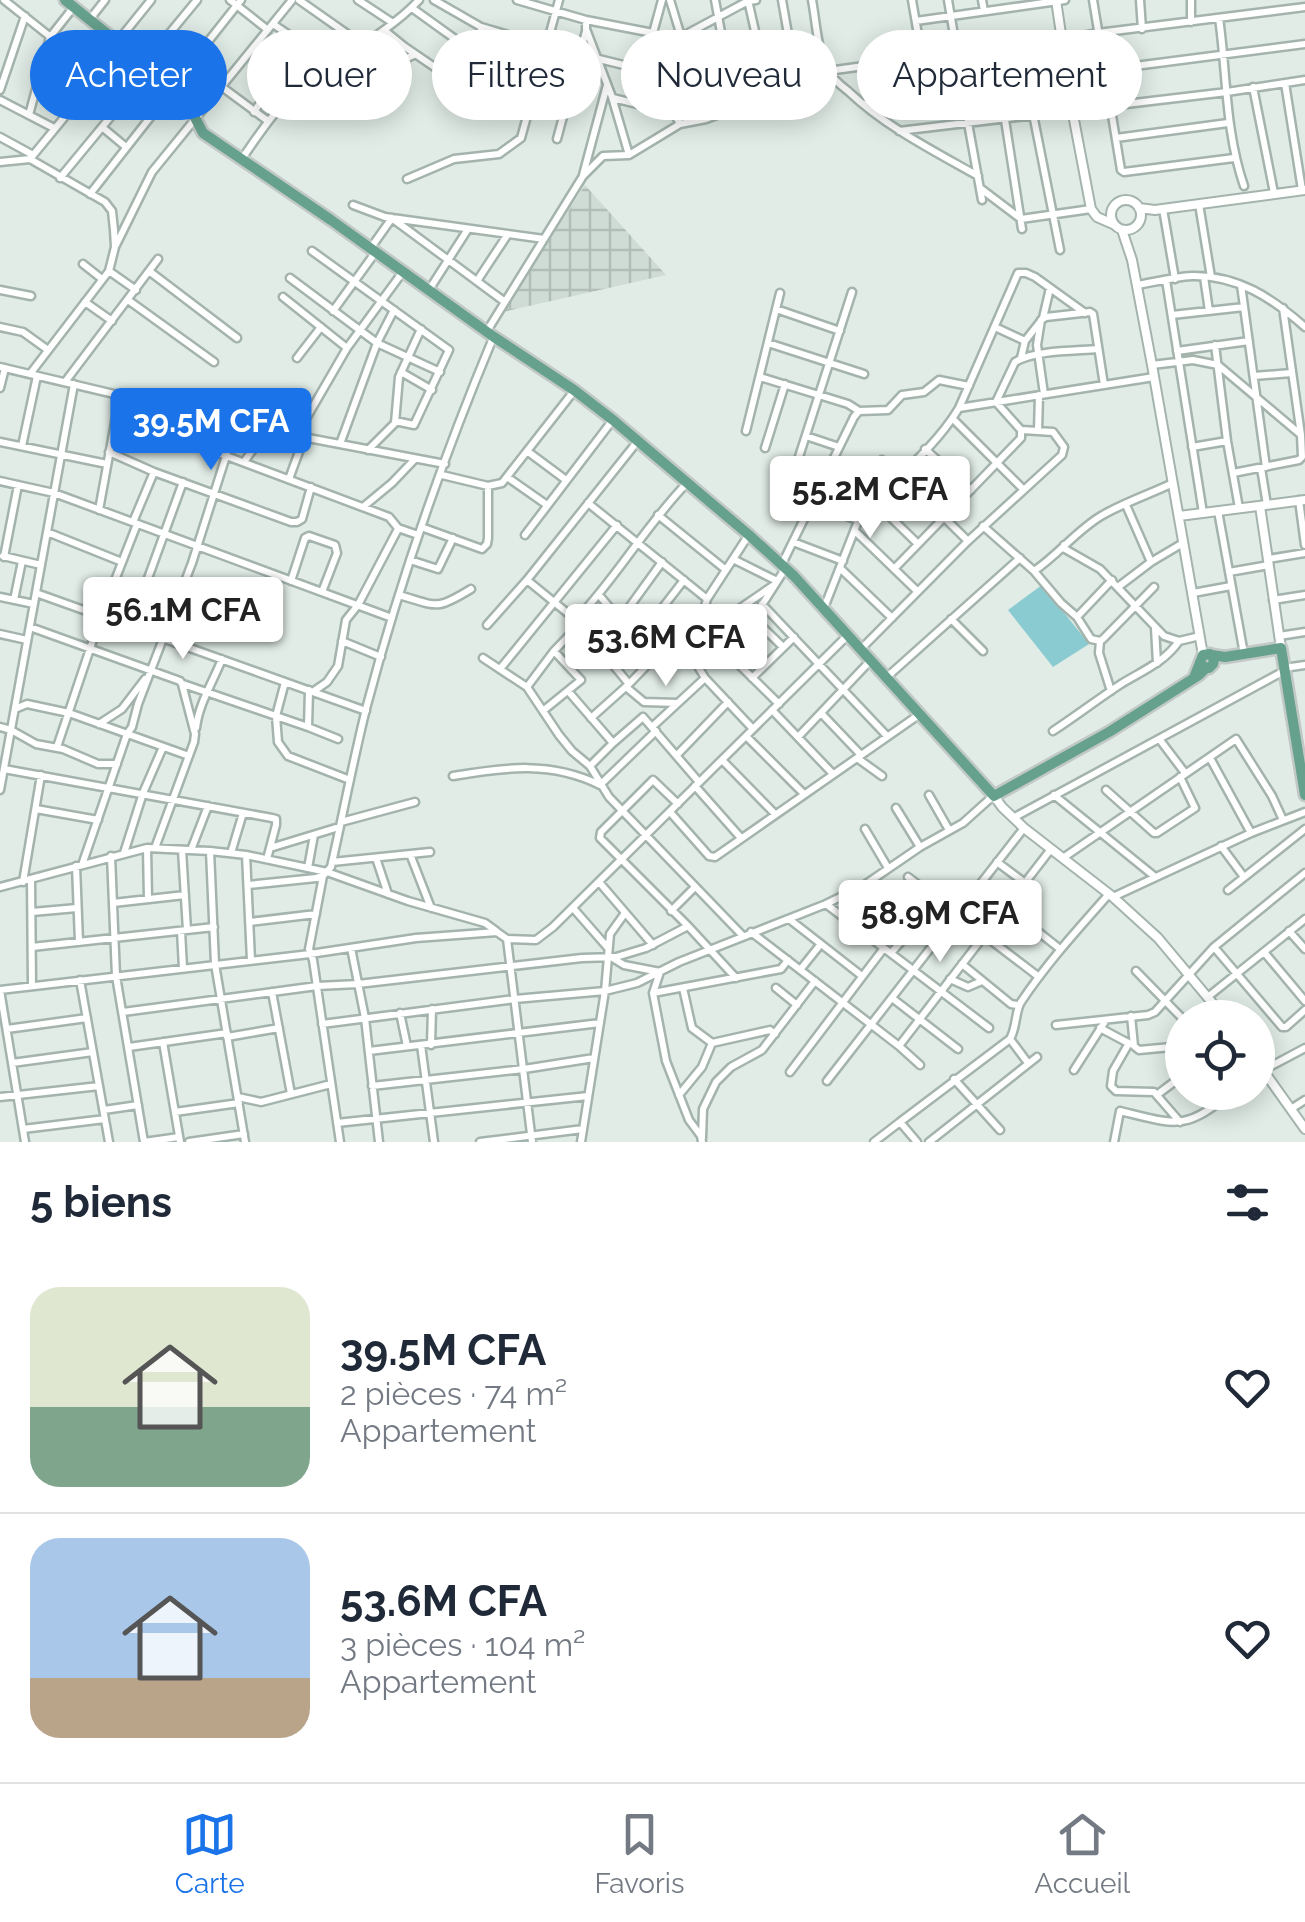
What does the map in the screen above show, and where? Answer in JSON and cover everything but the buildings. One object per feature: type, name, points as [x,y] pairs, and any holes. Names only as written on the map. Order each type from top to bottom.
[{"type":"main road","points":[[69,3],[104,30]]},
{"type":"main road","points":[[195,120],[203,133],[574,390],[688,483],[784,566],[994,796],[1109,732],[1193,678],[1207,661],[1280,642],[1302,757],[1305,795]]},
{"type":"main road","points":[[984,784],[1016,782]]},
{"type":"street","points":[[4,0],[42,30]]},
{"type":"street","points":[[90,19],[105,0]]},
{"type":"street","points":[[127,30],[152,0]]},
{"type":"street","points":[[174,30],[196,0]]},
{"type":"street","points":[[358,0],[393,24]]},
{"type":"street","points":[[384,30],[419,0]]},
{"type":"street","points":[[434,0],[491,30]]},
{"type":"street","points":[[517,0],[638,30]]},
{"type":"street","points":[[550,30],[559,0]]},
{"type":"street","points":[[652,0],[658,13]]},
{"type":"street","points":[[654,30],[662,0]]},
{"type":"street","points":[[670,0],[679,30]]},
{"type":"street","points":[[714,0],[721,30]]},
{"type":"street","points":[[695,30],[756,0]]},
{"type":"street","points":[[782,0],[787,30]]},
{"type":"street","points":[[812,0],[818,30]]},
{"type":"street","points":[[912,0],[917,30]]},
{"type":"street","points":[[948,0],[952,30]]},
{"type":"street","points":[[982,0],[984,11]]},
{"type":"street","points":[[916,21],[1018,3],[1065,0]]},
{"type":"street","points":[[1093,0],[1098,30]]},
{"type":"street","points":[[1140,0],[1142,29]]},
{"type":"street","points":[[1191,0],[1191,22]]},
{"type":"street","points":[[1281,0],[1282,10]]},
{"type":"street","points":[[269,30],[292,1],[339,30]]},
{"type":"street","points":[[748,1],[755,30]]},
{"type":"street","points":[[1056,1],[1061,30]]},
{"type":"street","points":[[215,30],[236,2],[276,30]]},
{"type":"street","points":[[54,30],[69,3]]},
{"type":"street","points":[[1131,30],[1305,7]]},
{"type":"street","points":[[412,8],[443,30]]},
{"type":"street","points":[[0,90],[25,16]]},
{"type":"street","points":[[1219,18],[1228,123],[1244,186]]},
{"type":"street","points":[[586,20],[586,29]]},
{"type":"street","points":[[1142,65],[1305,44]]},
{"type":"street","points":[[412,52],[432,66]]},
{"type":"street","points":[[227,81],[247,56]]},
{"type":"street","points":[[601,67],[629,155]]},
{"type":"street","points":[[837,80],[857,99]]},
{"type":"street","points":[[1142,101],[1305,80]]},
{"type":"street","points":[[1097,218],[1111,212],[1123,200],[1139,208],[1159,209],[1304,190],[1285,83]]},
{"type":"street","points":[[583,176],[607,84]]},
{"type":"street","points":[[1253,87],[1274,193]]},
{"type":"street","points":[[227,91],[247,107]]},
{"type":"street","points":[[612,97],[669,112],[680,124]]},
{"type":"street","points":[[0,100],[54,128]]},
{"type":"street","points":[[0,162],[32,157],[61,120]]},
{"type":"street","points":[[60,178],[108,120]]},
{"type":"street","points":[[90,194],[147,120]]},
{"type":"street","points":[[22,446],[34,375],[48,350],[110,271],[115,247],[152,172],[195,120]]},
{"type":"street","points":[[407,179],[454,159],[499,154],[521,138],[526,120]]},
{"type":"street","points":[[557,139],[562,120]]},
{"type":"street","points":[[340,1142],[310,954],[325,874],[332,862],[366,711],[420,531],[458,424],[480,376],[490,334],[505,302],[583,176],[603,156],[629,155],[680,124],[701,120]]},
{"type":"street","points":[[883,120],[978,176]]},
{"type":"street","points":[[968,120],[982,200]]},
{"type":"street","points":[[898,131],[989,120]]},
{"type":"street","points":[[1003,120],[1022,229]]},
{"type":"street","points":[[1034,120],[1060,250]]},
{"type":"street","points":[[1074,120],[1091,208],[1097,218],[1122,230],[1132,260],[1207,661]]},
{"type":"street","points":[[1112,120],[1124,172],[1234,158]]},
{"type":"street","points":[[241,160],[268,121]]},
{"type":"street","points":[[1116,138],[1228,123]]},
{"type":"street","points":[[1293,124],[1305,123]]},
{"type":"street","points":[[102,127],[126,147]]},
{"type":"street","points":[[0,137],[60,178],[105,202],[112,211],[115,247]]},
{"type":"street","points":[[980,188],[1022,218],[1091,208]]},
{"type":"street","points":[[1198,204],[1209,311]]},
{"type":"street","points":[[353,205],[375,215],[544,239]]},
{"type":"street","points":[[1132,260],[1139,208]]},
{"type":"street","points":[[1122,230],[1159,209]]},
{"type":"street","points":[[1159,209],[1178,362],[1203,513]]},
{"type":"street","points":[[1111,212],[1113,224]]},
{"type":"street","points":[[333,311],[392,218]]},
{"type":"street","points":[[392,218],[505,302]]},
{"type":"street","points":[[428,290],[468,228]]},
{"type":"street","points":[[477,281],[508,234]]},
{"type":"street","points":[[312,251],[450,350],[414,425],[396,420]]},
{"type":"street","points":[[0,790],[61,454],[70,384],[158,259]]},
{"type":"street","points":[[83,264],[102,279]]},
{"type":"street","points":[[110,271],[136,290]]},
{"type":"street","points":[[149,271],[237,338]]},
{"type":"street","points":[[289,479],[300,437],[347,348],[402,272]]},
{"type":"street","points":[[864,507],[926,450],[953,418],[1018,273],[1026,273],[1085,313]]},
{"type":"street","points":[[1137,285],[1207,277],[1241,285],[1259,291],[1305,327]]},
{"type":"street","points":[[290,278],[377,343],[440,372]]},
{"type":"street","points":[[1241,285],[1258,400],[1268,562],[1280,642],[1305,632]]},
{"type":"street","points":[[1038,430],[1042,394],[1037,345],[1050,288]]},
{"type":"street","points":[[0,300],[1,290],[31,296]]},
{"type":"street","points":[[823,479],[796,466],[852,292]]},
{"type":"street","points":[[746,431],[780,293]]},
{"type":"street","points":[[283,297],[347,348]]},
{"type":"street","points":[[128,300],[214,362]]},
{"type":"street","points":[[85,302],[112,321]]},
{"type":"street","points":[[1172,315],[1244,307]]},
{"type":"street","points":[[1233,473],[1300,460],[1303,454],[1301,408],[1283,308]]},
{"type":"street","points":[[776,309],[840,330]]},
{"type":"street","points":[[340,444],[377,343],[394,310]]},
{"type":"street","points":[[1020,358],[1025,341],[1042,319],[1093,314],[1104,385]]},
{"type":"street","points":[[0,327],[23,332],[48,350]]},
{"type":"street","points":[[298,358],[320,327]]},
{"type":"street","points":[[995,327],[1025,341]]},
{"type":"street","points":[[368,450],[396,420],[397,385],[421,329]]},
{"type":"street","points":[[1177,350],[1249,341]]},
{"type":"street","points":[[768,343],[864,374]]},
{"type":"street","points":[[1215,346],[1239,508]]},
{"type":"street","points":[[996,402],[1020,358],[1098,349]]},
{"type":"street","points":[[1152,366],[1193,360],[1218,365],[1303,436]]},
{"type":"street","points":[[0,388],[2,368],[266,430],[445,464]]},
{"type":"street","points":[[401,372],[432,390]]},
{"type":"street","points":[[1254,376],[1292,373]]},
{"type":"street","points":[[760,377],[848,404],[859,411],[888,410],[902,395],[924,392],[939,380],[969,386]]},
{"type":"street","points":[[959,408],[1154,377]]},
{"type":"street","points":[[765,448],[785,384]]},
{"type":"street","points":[[442,474],[488,486],[502,483],[574,390]]},
{"type":"street","points":[[99,510],[120,395]]},
{"type":"street","points":[[894,569],[1021,438],[1021,430],[996,402]]},
{"type":"street","points":[[730,656],[776,583],[792,542],[859,411]]},
{"type":"street","points":[[117,415],[390,517],[398,528],[453,538],[482,548],[487,544],[488,486]]},
{"type":"street","points":[[953,418],[1023,489]]},
{"type":"street","points":[[525,535],[613,420]]},
{"type":"street","points":[[79,942],[79,866],[196,546],[234,422]]},
{"type":"street","points":[[244,462],[266,430]]},
{"type":"street","points":[[861,649],[1064,450],[1054,432],[1021,430]]},
{"type":"street","points":[[806,436],[839,447]]},
{"type":"street","points":[[487,626],[638,441]]},
{"type":"street","points":[[1192,448],[1227,441]]},
{"type":"street","points":[[0,442],[107,464]]},
{"type":"street","points":[[528,450],[566,480]]},
{"type":"street","points":[[926,450],[971,490]]},
{"type":"street","points":[[110,452],[291,522],[302,519],[311,488]]},
{"type":"street","points":[[363,507],[415,459]]},
{"type":"street","points":[[824,610],[882,460]]},
{"type":"street","points":[[830,466],[873,481]]},
{"type":"street","points":[[57,748],[154,472]]},
{"type":"street","points":[[901,475],[968,542]]},
{"type":"street","points":[[507,477],[547,506]]},
{"type":"street","points":[[0,481],[54,493],[392,618]]},
{"type":"street","points":[[139,603],[183,482]]},
{"type":"street","points":[[527,688],[636,541],[688,483]]},
{"type":"street","points":[[1034,571],[1102,516],[1173,483]]},
{"type":"street","points":[[18,485],[2,556],[40,565]]},
{"type":"street","points":[[1179,516],[1302,500],[1305,545]]},
{"type":"street","points":[[874,501],[918,544]]},
{"type":"street","points":[[812,502],[859,521]]},
{"type":"street","points":[[588,503],[707,599]]},
{"type":"street","points":[[1126,505],[1151,562]]},
{"type":"street","points":[[1218,511],[1244,654]]},
{"type":"street","points":[[658,515],[726,570]]},
{"type":"street","points":[[0,521],[11,524]]},
{"type":"street","points":[[500,669],[617,525]]},
{"type":"street","points":[[984,526],[1034,571],[1092,639],[1100,641]]},
{"type":"street","points":[[311,691],[334,673],[340,661],[346,620],[358,605],[398,528]]},
{"type":"street","points":[[855,531],[918,591]]},
{"type":"street","points":[[47,532],[122,562]]},
{"type":"street","points":[[700,626],[707,599],[749,535]]},
{"type":"street","points":[[291,580],[306,538],[335,545],[337,553],[322,592]]},
{"type":"street","points":[[410,560],[438,569],[453,538]]},
{"type":"street","points":[[792,542],[841,564],[892,618]]},
{"type":"street","points":[[1077,617],[1115,583],[1184,542]]},
{"type":"street","points":[[1064,545],[1100,569],[1164,636],[1179,641],[1200,636]]},
{"type":"street","points":[[1229,572],[1305,553]]},
{"type":"street","points":[[887,677],[1020,558]]},
{"type":"street","points":[[733,559],[776,583]]},
{"type":"street","points":[[14,600],[22,561]]},
{"type":"street","points":[[620,620],[662,562]]},
{"type":"street","points":[[527,580],[578,622],[644,702],[678,703]]},
{"type":"street","points":[[616,668],[643,647],[653,620],[684,580]]},
{"type":"street","points":[[591,718],[653,659],[700,626],[740,609],[776,583]]},
{"type":"street","points":[[1194,593],[1231,586]]},
{"type":"street","points":[[1111,691],[1100,641],[1154,587]]},
{"type":"street","points":[[399,595],[436,606],[471,589]]},
{"type":"street","points":[[110,592],[172,614]]},
{"type":"street","points":[[36,593],[366,711]]},
{"type":"street","points":[[599,595],[653,659]]},
{"type":"street","points":[[0,596],[34,604]]},
{"type":"street","points":[[1274,600],[1305,596]]},
{"type":"street","points":[[762,604],[887,736]]},
{"type":"street","points":[[753,618],[783,647]]},
{"type":"street","points":[[952,619],[983,651]]},
{"type":"street","points":[[700,626],[752,678],[798,737],[834,774]]},
{"type":"street","points":[[1154,626],[1157,663]]},
{"type":"street","points":[[30,627],[338,739]]},
{"type":"street","points":[[0,634],[27,640]]},
{"type":"street","points":[[0,887],[151,848],[246,854],[308,868],[485,923],[506,939],[536,940],[553,928],[848,635]]},
{"type":"street","points":[[752,678],[794,637]]},
{"type":"street","points":[[682,640],[705,678],[754,729]]},
{"type":"street","points":[[1054,732],[1170,654],[1179,641]]},
{"type":"street","points":[[342,642],[381,657]]},
{"type":"street","points":[[544,710],[581,680],[554,651]]},
{"type":"street","points":[[484,658],[527,688],[623,812],[742,935]]},
{"type":"street","points":[[148,898],[151,848],[174,799],[202,703],[222,659]]},
{"type":"street","points":[[798,737],[871,660]]},
{"type":"street","points":[[1013,818],[1284,669],[1305,665]]},
{"type":"street","points":[[99,724],[122,710],[152,670]]},
{"type":"street","points":[[600,785],[705,678]]},
{"type":"street","points":[[285,682],[276,716],[278,742],[288,756],[350,780]]},
{"type":"street","points":[[182,684],[195,734]]},
{"type":"street","points":[[568,690],[613,743]]},
{"type":"street","points":[[308,728],[311,691]]},
{"type":"street","points":[[677,754],[728,702]]},
{"type":"street","points":[[15,709],[27,704],[68,713],[189,756]]},
{"type":"street","points":[[822,713],[882,776]]},
{"type":"street","points":[[670,812],[715,857],[921,713]]},
{"type":"street","points":[[590,766],[643,717],[677,754],[741,838]]},
{"type":"street","points":[[0,727],[36,744],[98,764],[118,764]]},
{"type":"street","points":[[746,736],[804,794]]},
{"type":"street","points":[[1106,790],[1156,834],[1193,810],[1195,805],[1182,775],[1160,740]]},
{"type":"street","points":[[1063,858],[1234,740],[1238,740],[1283,820]]},
{"type":"street","points":[[124,854],[163,746]]},
{"type":"street","points":[[1210,758],[1251,833]]},
{"type":"street","points":[[722,760],[775,814]]},
{"type":"street","points":[[453,776],[503,768],[560,769],[600,785]]},
{"type":"street","points":[[4,769],[276,819],[267,859]]},
{"type":"street","points":[[32,986],[32,912],[27,881],[41,775]]},
{"type":"street","points":[[678,804],[654,780],[601,832],[600,838],[736,978]]},
{"type":"street","points":[[929,795],[950,830]]},
{"type":"street","points":[[1054,795],[1154,876]]},
{"type":"street","points":[[322,1024],[637,984],[708,949],[863,886],[963,822],[994,796],[1024,828],[1158,938],[1212,1000]]},
{"type":"street","points":[[270,848],[416,802]]},
{"type":"street","points":[[192,850],[208,806]]},
{"type":"street","points":[[896,808],[920,847]]},
{"type":"street","points":[[36,809],[98,820]]},
{"type":"street","points":[[874,1142],[1010,1039],[1018,1005],[1060,949],[1111,896],[1305,812]]},
{"type":"street","points":[[231,853],[243,813]]},
{"type":"street","points":[[827,1080],[1024,828]]},
{"type":"street","points":[[1228,890],[1305,829]]},
{"type":"street","points":[[865,830],[888,868]]},
{"type":"street","points":[[308,868],[314,835]]},
{"type":"street","points":[[1221,846],[1244,877]]},
{"type":"street","points":[[898,1046],[1052,849]]},
{"type":"street","points":[[182,850],[183,968]]},
{"type":"street","points":[[189,1142],[245,1138],[215,964],[210,851]]},
{"type":"street","points":[[332,862],[430,852]]},
{"type":"street","points":[[246,854],[251,960]]},
{"type":"street","points":[[410,854],[432,908]]},
{"type":"street","points":[[112,856],[116,976],[144,1142],[179,1140],[163,1042]]},
{"type":"street","points":[[376,858],[388,894]]},
{"type":"street","points":[[997,862],[1025,883]]},
{"type":"street","points":[[1167,1000],[1214,947],[1305,872]]},
{"type":"street","points":[[248,885],[325,874]]},
{"type":"street","points":[[908,877],[1039,977]]},
{"type":"street","points":[[599,882],[653,945]]},
{"type":"street","points":[[863,886],[935,942]]},
{"type":"street","points":[[671,911],[694,887]]},
{"type":"street","points":[[974,893],[1006,907],[1060,949]]},
{"type":"street","points":[[114,903],[185,895]]},
{"type":"street","points":[[826,904],[990,1028]]},
{"type":"street","points":[[32,912],[78,908]]},
{"type":"street","points":[[573,908],[624,965],[660,972]]},
{"type":"street","points":[[582,1142],[611,954],[610,930],[626,913]]},
{"type":"street","points":[[249,922],[316,914]]},
{"type":"street","points":[[788,918],[862,976]]},
{"type":"street","points":[[1209,996],[1305,919]]},
{"type":"street","points":[[122,1012],[611,954],[653,945],[688,926]]},
{"type":"street","points":[[32,947],[214,927]]},
{"type":"street","points":[[790,1072],[862,976],[914,927]]},
{"type":"street","points":[[26,1142],[0,989],[416,938],[497,932]]},
{"type":"street","points":[[751,932],[920,1065]]},
{"type":"street","points":[[1289,932],[1305,949]]},
{"type":"street","points":[[506,939],[532,1139]]},
{"type":"street","points":[[800,970],[820,945]]},
{"type":"street","points":[[1214,947],[1282,1027],[1286,1028],[1305,1010]]},
{"type":"street","points":[[351,948],[365,1018],[378,1142]]},
{"type":"street","points":[[1264,952],[1305,1001]]},
{"type":"street","points":[[654,994],[781,969],[788,960]]},
{"type":"street","points":[[962,964],[1011,1004],[1018,1005]]},
{"type":"street","points":[[1136,971],[1165,1000]]},
{"type":"street","points":[[660,972],[654,994],[666,1061],[689,1120],[702,1140]]},
{"type":"street","points":[[80,980],[109,1142]]},
{"type":"street","points":[[950,980],[968,987],[982,981]]},
{"type":"street","points":[[702,1140],[704,1110],[716,1082],[732,1067],[762,1050],[815,981]]},
{"type":"street","points":[[683,988],[692,1028],[712,1044]]},
{"type":"street","points":[[776,988],[797,1005]]},
{"type":"street","points":[[272,992],[291,1094]]},
{"type":"street","points":[[892,998],[958,1049]]},
{"type":"street","points":[[1056,1026],[1152,1014],[1165,1002]]},
{"type":"street","points":[[430,1044],[432,1010]]},
{"type":"street","points":[[400,1014],[407,1047]]},
{"type":"street","points":[[1131,1016],[1132,1045],[1113,1070],[1111,1086],[1116,1091],[1148,1090],[1158,1094],[1180,1122]]},
{"type":"street","points":[[7,1029],[87,1018]]},
{"type":"street","points":[[1074,1070],[1106,1019]]},
{"type":"street","points":[[369,1051],[600,1023]]},
{"type":"street","points":[[128,1047],[279,1028]]},
{"type":"street","points":[[1100,1028],[1139,1050],[1165,1048]]},
{"type":"street","points":[[712,1044],[770,1030],[775,1034]]},
{"type":"street","points":[[1010,1039],[1028,1063]]},
{"type":"street","points":[[679,1095],[702,1067],[712,1044]]},
{"type":"street","points":[[420,1046],[434,1142]]},
{"type":"street","points":[[1275,1061],[1305,1048]]},
{"type":"street","points":[[12,1063],[93,1052]]},
{"type":"street","points":[[929,1142],[1037,1057]]},
{"type":"street","points":[[372,1086],[594,1058]]},
{"type":"street","points":[[954,1079],[1000,1130]]},
{"type":"street","points":[[175,1112],[238,1100],[260,1102],[331,1084]]},
{"type":"street","points":[[0,1097],[99,1086]]},
{"type":"street","points":[[1275,1088],[1305,1129]]},
{"type":"street","points":[[1158,1094],[1165,1089]]},
{"type":"street","points":[[337,1124],[588,1096]]},
{"type":"street","points":[[1291,1109],[1305,1100]]},
{"type":"street","points":[[23,1129],[138,1105]]},
{"type":"street","points":[[1114,1142],[1120,1111],[1180,1122],[1198,1118],[1208,1110]]},
{"type":"street","points":[[900,1122],[917,1142]]},
{"type":"street","points":[[480,1142],[532,1139],[583,1129]]},
{"type":"shaded area","points":[[585,185],[666,275],[503,312]]},
{"type":"water","points":[[1042,585],[1089,644],[1053,667],[1008,610]]}]
